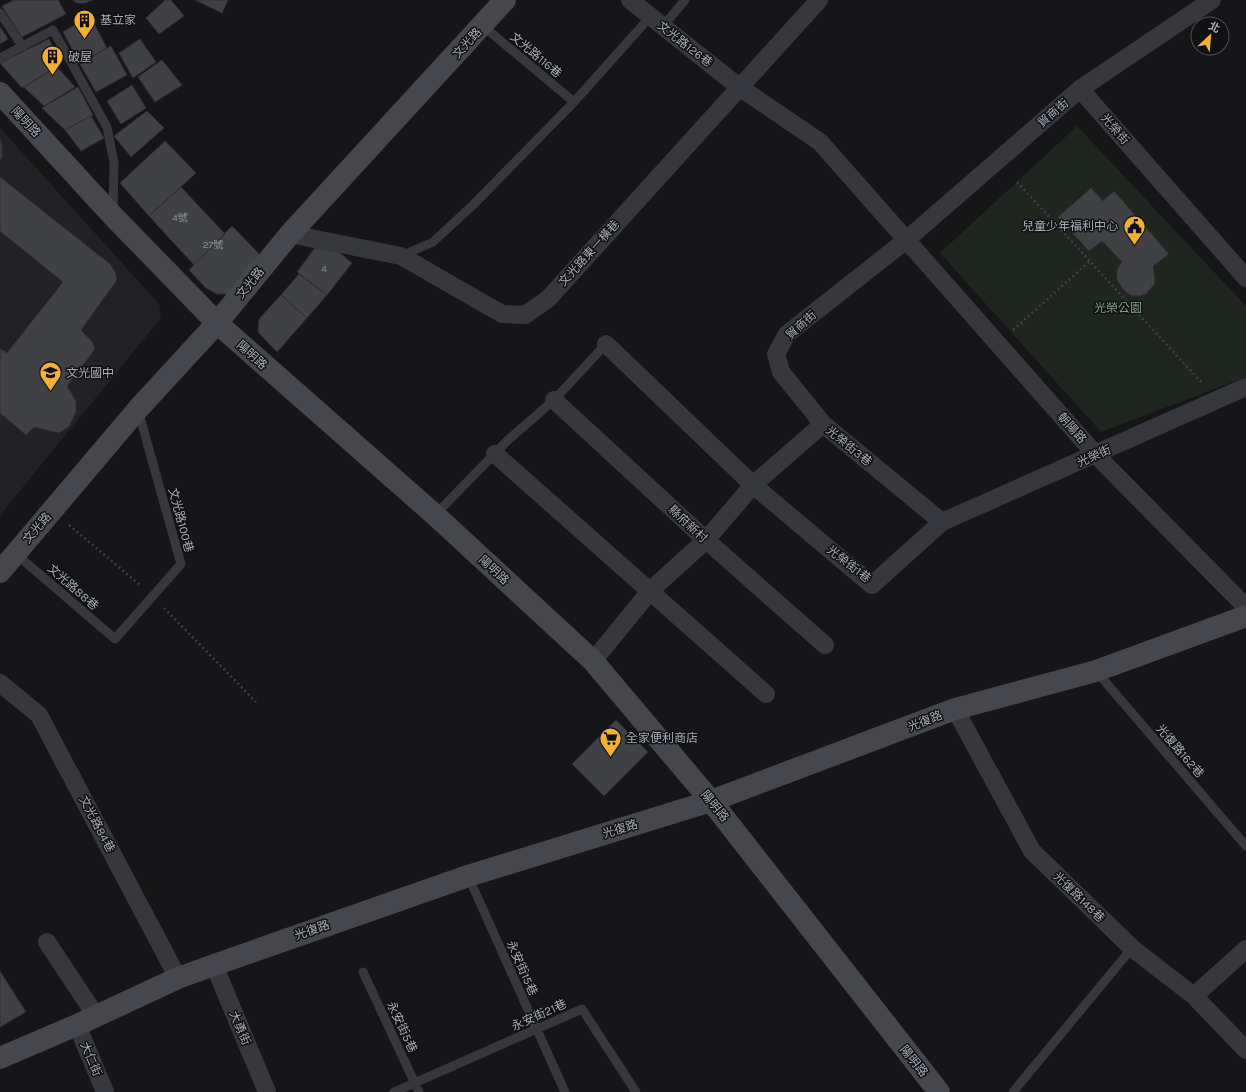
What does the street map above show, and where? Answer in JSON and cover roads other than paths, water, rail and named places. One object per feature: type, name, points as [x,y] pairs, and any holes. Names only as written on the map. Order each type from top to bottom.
[{"type":"street","name":"文光路126巷","points":[[630,0],[739,87]]},
{"type":"street","name":"貿商街","points":[[776,354],[787,334],[905,241],[1080,89],[1212,0]]},
{"type":"street","name":"文光路東一橫巷","points":[[290,234],[401,256],[502,314],[525,315],[548,299],[812,4]]},
{"type":"street","name":"文光路","points":[[0,572],[138,409],[217,323],[290,234],[493,9]]},
{"type":"street","points":[[739,87],[820,142],[905,241]]},
{"type":"street","name":"光榮街","points":[[1080,89],[1246,278]]},
{"type":"street","name":"陽明路","points":[[0,93],[113,216],[217,323],[435,515],[592,661],[712,801],[939,1092]]},
{"type":"street","name":"朝陽路","points":[[905,241],[1096,455],[1246,607]]},
{"type":"street","points":[[606,344],[753,485]]},
{"type":"street","name":"光榮街3巷","points":[[776,354],[780,372],[823,424],[942,522]]},
{"type":"street","name":"光榮街","points":[[942,522],[1096,455],[1246,387]]},
{"type":"street","name":"縣府新村","points":[[554,400],[706,540],[825,645]]},
{"type":"street","points":[[592,661],[651,590],[706,540],[753,485],[823,424]]},
{"type":"street","points":[[495,454],[651,590],[766,694]]},
{"type":"street","name":"光榮街1巷","points":[[753,485],[872,585],[942,522]]},
{"type":"street","name":"光復路","points":[[0,1058],[87,1021],[178,978],[214,965],[468,876],[712,801],[955,709],[1096,671],[1246,616]]},
{"type":"street","name":"文光路84巷","points":[[0,682],[39,715],[178,978]]},
{"type":"street","name":"光復路148巷","points":[[955,709],[1032,851],[1132,948],[1194,996],[1246,1050]]},
{"type":"street","name":"大仁街","points":[[47,942],[87,1021],[105,1092]]},
{"type":"street","points":[[1194,996],[1246,948]]},
{"type":"street","name":"大勇街","points":[[214,965],[267,1092]]},
{"type":"lane","points":[[401,256],[433,242],[474,205],[574,102],[656,22],[685,0]]},
{"type":"lane","name":"文光路116巷","points":[[493,9],[574,102]]},
{"type":"lane","points":[[0,13],[23,46]]},
{"type":"lane","points":[[0,58],[53,30],[108,127],[114,163],[113,216]]},
{"type":"lane","points":[[435,515],[495,454],[554,400],[606,344]]},
{"type":"lane","name":"文光路100巷","points":[[115,639],[181,564],[138,409]]},
{"type":"lane","name":"文光路88巷","points":[[16,553],[115,639]]},
{"type":"lane","name":"光復路162巷","points":[[1096,671],[1246,846]]},
{"type":"lane","name":"永安街15巷","points":[[468,876],[565,1092]]},
{"type":"lane","points":[[1013,1092],[1132,948]]},
{"type":"lane","name":"永安街5巷","points":[[363,972],[419,1092]]},
{"type":"lane","name":"永安街21巷","points":[[394,1092],[582,1009],[636,1092]]},
{"type":"place","name":"基立家","points":[[85,40]]},
{"type":"place","name":"破屋","points":[[53,76]]},
{"type":"place","name":"兒童少年福利中心","points":[[1134,246]]},
{"type":"place","name":"文光國中","points":[[50,392]]},
{"type":"place","name":"全家便利商店","points":[[610,758]]},
{"type":"park label","name":"光榮公園","points":[[1118,308]]}]
